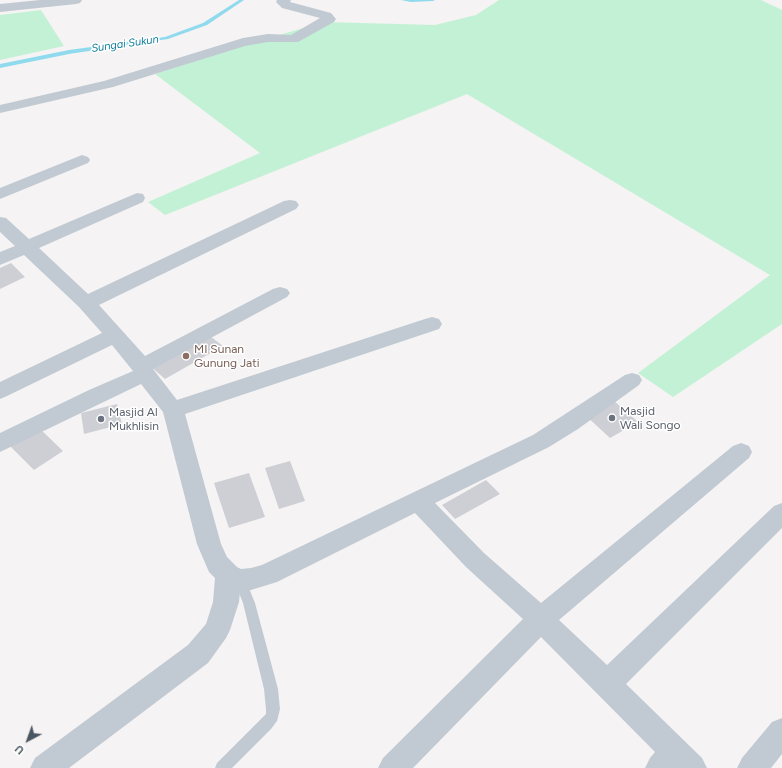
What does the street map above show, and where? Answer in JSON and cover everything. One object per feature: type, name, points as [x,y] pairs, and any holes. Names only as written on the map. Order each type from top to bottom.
[{"type":"street","points":[[0,8],[76,0]]},
{"type":"street","points":[[0,109],[115,82],[243,42],[268,38],[293,39],[329,19],[326,16],[286,5],[282,2],[285,0]]},
{"type":"street","points":[[0,194],[82,160]]},
{"type":"street","points":[[0,259],[138,198]]},
{"type":"street","points":[[86,304],[290,205]]},
{"type":"street","points":[[0,222],[86,304],[115,335],[173,410],[209,544],[218,564],[234,578],[251,580],[268,574],[541,441],[632,380]]},
{"type":"street","points":[[0,443],[97,395],[280,293]]},
{"type":"street","points":[[173,410],[432,324]]},
{"type":"street","points":[[0,391],[115,335]]},
{"type":"street","points":[[393,768],[541,619],[741,452]]},
{"type":"street","points":[[418,501],[475,560],[541,619],[607,684],[676,763]]},
{"type":"street","points":[[607,684],[782,513]]},
{"type":"street","points":[[45,768],[198,654],[217,630],[234,578]]},
{"type":"street","points":[[752,768],[782,732]]},
{"type":"lane","points":[[222,768],[266,724],[272,716],[273,710],[271,689],[249,603],[234,578]]},
{"type":"green space","points":[[499,0],[761,0],[782,10],[782,324],[673,397],[638,373],[770,275],[467,94],[165,215],[148,202],[260,153],[155,74],[238,47],[324,22],[435,25],[476,15]]},
{"type":"green space","points":[[41,10],[64,46],[0,60],[0,15]]},
{"type":"building","points":[[11,263],[25,277],[0,289],[0,268]]},
{"type":"building","name":"MI Sunan Gunung Jati","points":[[206,333],[223,346],[165,379],[149,365]]},
{"type":"building","name":"Masjid Wali Songo","points":[[613,400],[638,422],[610,438],[585,415]]},
{"type":"building","name":"Masjid Al Mukhlisin","points":[[117,404],[122,424],[84,434],[81,413]]},
{"type":"building","points":[[37,426],[63,451],[34,470],[8,444]]},
{"type":"building","points":[[290,461],[305,501],[279,509],[265,468]]},
{"type":"building","points":[[249,473],[265,517],[229,528],[214,483]]},
{"type":"building","points":[[486,480],[500,494],[455,519],[442,505]]},
{"type":"waterway","name":"Sungai Sukun","points":[[0,66],[69,52],[166,38],[205,24],[242,0]]},
{"type":"waterway","name":"Sungai Sukun","points":[[403,0],[433,0]]},
{"type":"place","name":"MI Sunan Gunung Jati","points":[[186,356]]},
{"type":"place","name":"Masjid Wali Songo","points":[[612,418]]},
{"type":"place","name":"Masjid Al Mukhlisin","points":[[101,419]]}]
